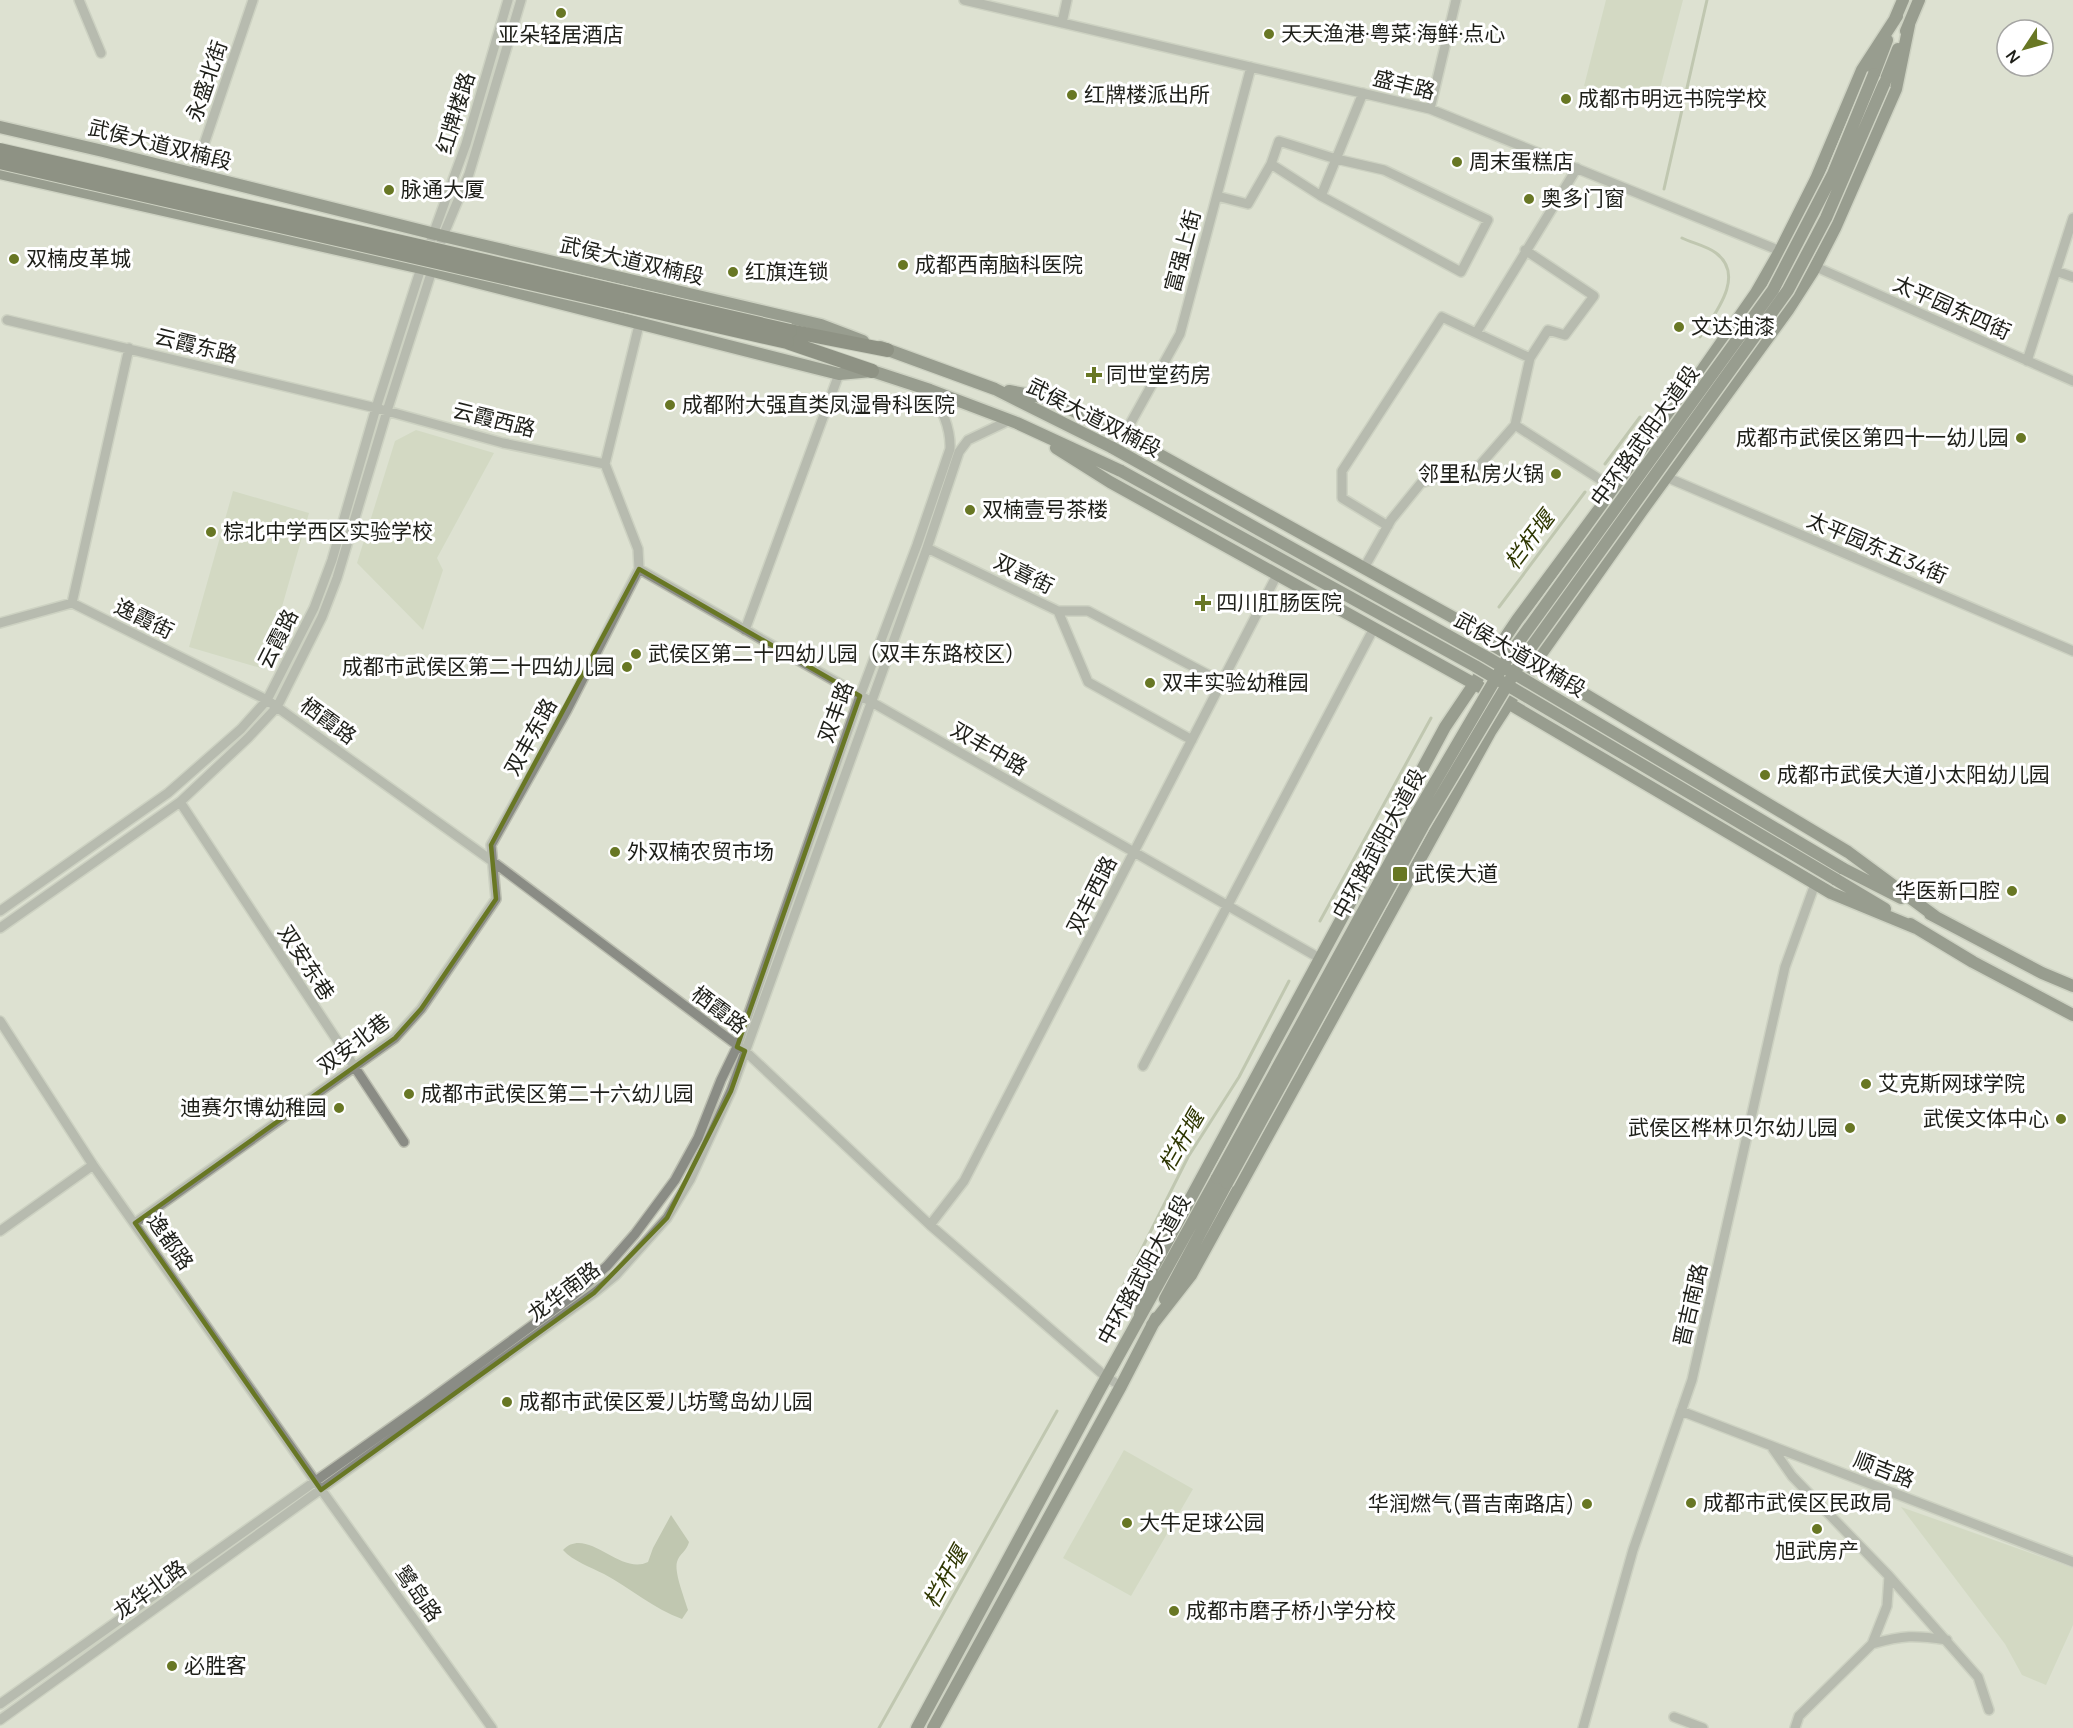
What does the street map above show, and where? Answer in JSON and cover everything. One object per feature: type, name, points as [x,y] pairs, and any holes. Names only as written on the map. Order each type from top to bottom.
[{"type":"highway","points":[[0,150],[788,337],[872,371]]},
{"type":"highway","points":[[0,162],[788,337],[887,350]]},
{"type":"main road","name":"中环路武阳大道段","points":[[933,1728],[1120,1386],[1222,1180],[1423,803],[1510,654],[1773,290],[1833,174],[1902,0]]},
{"type":"main road","name":"中环路武阳大道段","points":[[916,1728],[1140,1315],[1222,1180],[1423,826],[1522,660],[1788,290],[1826,218],[1919,0]]},
{"type":"main road","points":[[1140,1315],[1153,1268],[1445,727],[1501,644],[1743,312],[1780,251],[1816,178],[1862,70],[1897,16]]},
{"type":"main road","points":[[1152,1325],[1191,1275],[1490,732],[1534,664],[1788,310],[1816,266],[1896,89],[1909,25]]},
{"type":"main road","name":"武侯大道双楠段","points":[[0,127],[438,235],[821,325],[995,389],[1113,448],[1488,658],[1842,868],[2042,973],[2073,986]]},
{"type":"main road","name":"武侯大道双楠段","points":[[0,173],[426,270],[838,374],[872,371],[930,390],[1013,422],[1121,471],[1485,672],[1973,962],[2073,1015]]},
{"type":"main road","points":[[995,389],[1047,398],[1124,435],[1501,644],[1848,852],[1936,917]]},
{"type":"main road","points":[[1013,422],[1110,482],[1509,703],[1831,894],[1916,928]]},
{"type":"street","points":[[79,0],[101,53]]},
{"type":"street","name":"永盛北街","points":[[194,174],[254,0]]},
{"type":"street","name":"红牌楼路","points":[[438,235],[508,0]]},
{"type":"street","name":"红牌楼路","points":[[438,235],[469,174],[521,0]]},
{"type":"street","name":"盛丰路","points":[[964,0],[1430,109],[1816,266]]},
{"type":"street","points":[[1062,23],[1067,0]]},
{"type":"street","points":[[1430,109],[1456,0]]},
{"type":"street","name":"富强上街","points":[[1124,435],[1180,334],[1251,67]]},
{"type":"street","points":[[1321,196],[1363,93]]},
{"type":"street","points":[[1217,196],[1248,204],[1271,164],[1279,141],[1336,159],[1384,170],[1488,220],[1461,272],[1321,196],[1271,164]]},
{"type":"street","points":[[1476,333],[1576,168]]},
{"type":"street","points":[[2027,361],[2073,218]]},
{"type":"street","points":[[0,928],[180,802],[278,707],[322,617],[337,578],[438,235]]},
{"type":"street","points":[[1364,568],[1388,526],[1421,483],[1480,465],[1515,425],[1530,358],[1548,330],[1565,335],[1594,296],[1525,250]]},
{"type":"street","name":"太平园东四街","points":[[1816,266],[2073,381]]},
{"type":"street","name":"云霞路","points":[[0,911],[168,793],[241,729],[267,700],[314,608],[332,560],[376,408],[426,270]]},
{"type":"street","points":[[2056,271],[2073,277]]},
{"type":"street","points":[[1388,526],[1342,498],[1342,471],[1442,317],[1530,358]]},
{"type":"street","name":"云霞东路","points":[[6,320],[376,408]]},
{"type":"street","points":[[639,325],[604,464],[638,549],[639,569]]},
{"type":"street","points":[[0,623],[72,603],[129,348]]},
{"type":"street","points":[[745,630],[838,374]]},
{"type":"street","name":"双丰路","points":[[741,1049],[860,696],[917,545],[950,449],[950,437],[946,424],[930,390]]},
{"type":"street","name":"云霞西路","points":[[376,408],[503,443],[604,464]]},
{"type":"street","name":"双丰路","points":[[741,1049],[871,702],[959,452],[968,440],[1013,422]]},
{"type":"street","points":[[1515,425],[1615,489]]},
{"type":"street","name":"太平园东五34街","points":[[1666,477],[2073,651]]},
{"type":"street","name":"双喜街","points":[[927,548],[1058,611],[1088,682],[1192,740]]},
{"type":"street","name":"双丰中路","points":[[639,569],[1321,959]]},
{"type":"street","name":"双丰东路","points":[[492,861],[491,845],[567,710],[639,569]]},
{"type":"street","name":"双丰西路","points":[[930,1225],[964,1181],[1277,575]]},
{"type":"street","name":"逸霞街","points":[[72,603],[267,700]]},
{"type":"street","points":[[1058,611],[1088,611],[1221,682]]},
{"type":"street","points":[[1143,1066],[1374,628]]},
{"type":"street","name":"栖霞路","points":[[267,700],[492,861],[741,1049],[930,1225],[1106,1377],[1120,1386]]},
{"type":"street","name":"双安东巷","points":[[180,802],[353,1068],[404,1142]]},
{"type":"street","name":"双安北巷","points":[[135,1223],[395,1038],[406,1027],[495,899],[492,861]]},
{"type":"street","name":"晋吉南路","points":[[1583,1728],[1633,1550],[1692,1380],[1785,967],[1815,884]]},
{"type":"street","name":"逸都路","points":[[0,1022],[93,1165],[318,1486]]},
{"type":"street","name":"龙华南路","points":[[318,1486],[564,1301],[607,1266],[635,1234],[675,1180],[698,1138],[721,1080],[741,1049]]},
{"type":"street","name":"龙华南路","points":[[318,1486],[594,1293],[616,1275],[667,1218],[690,1180],[731,1091],[741,1049]]},
{"type":"street","points":[[0,1231],[93,1165]]},
{"type":"street","name":"顺吉路","points":[[1681,1411],[2073,1563]]},
{"type":"street","points":[[1771,1446],[1792,1476],[1889,1576],[1978,1677],[1989,1710]]},
{"type":"street","name":"龙华北路","points":[[0,1704],[318,1486]]},
{"type":"street","name":"龙华北路","points":[[0,1720],[318,1486]]},
{"type":"street","name":"鹭岛路","points":[[318,1486],[492,1728]]},
{"type":"street","points":[[1795,1728],[1799,1716],[1872,1644],[1887,1606],[1889,1576]]},
{"type":"street","points":[[1872,1644],[1899,1636],[1921,1636],[1947,1640]]},
{"type":"street","points":[[1674,1717],[1703,1728]]},
{"type":"highlighted area","points":[[639,569],[860,696],[737,1047],[745,1051],[731,1091],[667,1218],[594,1293],[321,1490],[135,1223],[395,1038],[421,1009],[496,899],[491,845]]},
{"type":"shaded area","points":[[1606,0],[1683,0],[1656,104],[1584,86]]},
{"type":"shaded area","points":[[416,430],[494,453],[437,558],[443,570],[423,630],[357,563],[395,441]]},
{"type":"shaded area","points":[[233,491],[309,513],[264,669],[189,647]]},
{"type":"shaded area","name":"大牛足球公园","points":[[1124,1450],[1193,1489],[1131,1596],[1063,1558]]},
{"type":"shaded area","points":[[1901,1507],[2073,1568],[2073,1625],[2046,1685],[2022,1675],[2005,1644]]},
{"type":"shaded area","points":[[671,1515],[689,1542],[678,1559],[676,1567],[688,1610],[682,1619],[577,1561],[563,1550],[572,1544],[582,1543],[626,1563],[648,1562]]},
{"type":"waterway","name":"栏杆堰","points":[[1664,189],[1707,0]]},
{"type":"waterway","name":"栏杆堰","points":[[1682,238],[1716,253],[1725,262],[1728,273],[1728,284],[1724,296],[1700,337]]},
{"type":"waterway","name":"栏杆堰","points":[[1605,464],[1640,417]]},
{"type":"waterway","name":"栏杆堰","points":[[1499,607],[1585,492]]},
{"type":"waterway","name":"栏杆堰","points":[[1320,921],[1431,718]]},
{"type":"waterway","name":"栏杆堰","points":[[1106,1320],[1188,1157],[1239,1077],[1289,981]]},
{"type":"waterway","name":"栏杆堰","points":[[879,1728],[1057,1411]]},
{"type":"place","name":"亚朵轻居酒店","points":[[561,13]]},
{"type":"place","name":"天天渔港·粤菜·海鲜·点心","points":[[1269,34]]},
{"type":"place","name":"红牌楼派出所","points":[[1072,95]]},
{"type":"place","name":"成都市明远书院学校","points":[[1566,99]]},
{"type":"place","name":"周末蛋糕店","points":[[1457,162]]},
{"type":"place","name":"脉通大厦","points":[[389,190]]},
{"type":"place","name":"奥多门窗","points":[[1529,199]]},
{"type":"place","name":"双楠皮革城","points":[[14,259]]},
{"type":"place","name":"成都西南脑科医院","points":[[903,265]]},
{"type":"place","name":"红旗连锁","points":[[733,272]]},
{"type":"place","name":"文达油漆","points":[[1679,327]]},
{"type":"place","name":"同世堂药房","points":[[1094,375]]},
{"type":"place","name":"成都附大强直类凤湿骨科医院","points":[[670,405]]},
{"type":"place","name":"成都市武侯区第四十一幼儿园","points":[[2021,438]]},
{"type":"place","name":"邻里私房火锅","points":[[1556,474]]},
{"type":"place","name":"双楠壹号茶楼","points":[[970,510]]},
{"type":"place","name":"棕北中学西区实验学校","points":[[211,532]]},
{"type":"place","name":"四川肛肠医院","points":[[1203,603]]},
{"type":"place","name":"武侯区第二十四幼儿园（双丰东路校区）","points":[[636,654]]},
{"type":"place","name":"成都市武侯区第二十四幼儿园","points":[[627,667]]},
{"type":"place","name":"双丰实验幼稚园","points":[[1150,683]]},
{"type":"place","name":"成都市武侯大道小太阳幼儿园","points":[[1765,775]]},
{"type":"place","name":"外双楠农贸市场","points":[[615,852]]},
{"type":"place","name":"武侯大道","points":[[1400,874]]},
{"type":"place","name":"华医新口腔","points":[[2012,891]]},
{"type":"place","name":"艾克斯网球学院","points":[[1866,1084]]},
{"type":"place","name":"成都市武侯区第二十六幼儿园","points":[[409,1094]]},
{"type":"place","name":"迪赛尔博幼稚园","points":[[339,1108]]},
{"type":"place","name":"武侯文体中心","points":[[2061,1119]]},
{"type":"place","name":"武侯区桦林贝尔幼儿园","points":[[1850,1128]]},
{"type":"place","name":"成都市武侯区爱儿坊鹭岛幼儿园","points":[[507,1402]]},
{"type":"place","name":"成都市武侯区民政局","points":[[1691,1503]]},
{"type":"place","name":"华润燃气(晋吉南路店)","points":[[1587,1504]]},
{"type":"place","name":"大牛足球公园","points":[[1127,1523]]},
{"type":"place","name":"旭武房产","points":[[1817,1529]]},
{"type":"place","name":"成都市磨子桥小学分校","points":[[1174,1611]]},
{"type":"place","name":"必胜客","points":[[172,1666]]}]
